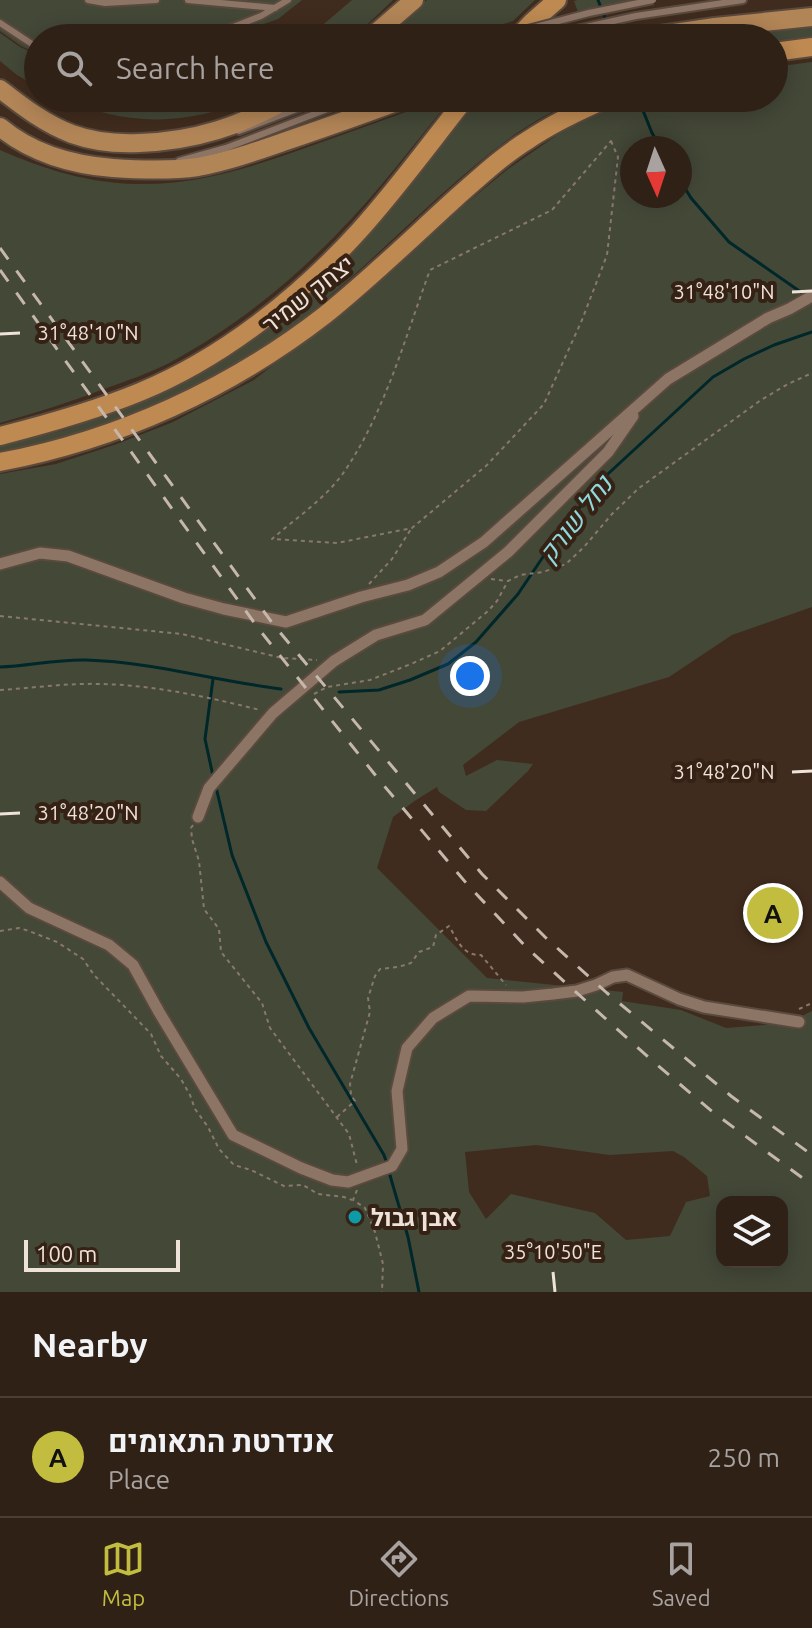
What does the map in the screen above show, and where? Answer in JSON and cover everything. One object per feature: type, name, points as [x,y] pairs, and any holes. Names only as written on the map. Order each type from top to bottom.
[{"type":"highway","points":[[532,24],[557,0]]},
{"type":"highway","points":[[788,50],[812,47]]},
{"type":"highway","name":"יצחק שמיר","points":[[0,436],[60,420],[141,392],[216,353],[306,285],[361,229],[455,112]]},
{"type":"highway","name":"יצחק שמיר","points":[[0,462],[70,445],[141,420],[208,391],[261,360],[326,314],[517,147],[580,112]]},
{"type":"main road","points":[[386,24],[414,0]]},
{"type":"main road","points":[[744,24],[812,17]]},
{"type":"main road","points":[[0,89],[24,107]]},
{"type":"main road","points":[[31,112],[72,134],[120,144],[178,140],[217,131],[264,112]]},
{"type":"main road","points":[[0,127],[48,155],[96,167],[146,170],[198,167],[245,155],[369,112]]},
{"type":"street","points":[[0,564],[40,553],[68,556],[184,598],[286,622],[408,585],[439,572],[484,542],[668,379],[768,318],[812,296]]},
{"type":"street","points":[[198,817],[209,788],[273,713],[334,661],[376,635],[425,620],[508,552],[608,452],[646,398]]},
{"type":"street","points":[[0,882],[29,908],[109,945],[133,965],[233,1135],[332,1180],[348,1182],[361,1179],[392,1166],[402,1149],[397,1091],[407,1048],[433,1018],[469,996],[523,997],[577,991],[627,975],[704,1007],[799,1022]]},
{"type":"lane","points":[[88,0],[105,3],[156,0]]},
{"type":"lane","points":[[188,0],[275,8]]},
{"type":"lane","points":[[241,24],[288,0]]},
{"type":"lane","points":[[547,24],[653,0]]},
{"type":"lane","points":[[600,24],[743,0]]},
{"type":"lane","points":[[0,23],[24,39]]},
{"type":"lane","points":[[120,144],[168,145],[209,139],[290,112]]},
{"type":"lane","points":[[96,167],[156,165],[191,158],[320,112]]},
{"type":"path","points":[[361,597],[412,528],[487,465],[544,404],[607,255],[618,157],[611,141],[552,210],[430,270],[377,412],[343,473],[317,501],[272,539],[337,543],[412,528]]},
{"type":"path","points":[[314,694],[327,687],[370,680],[440,651],[488,611],[508,581],[566,564],[639,488],[761,400],[812,373]]},
{"type":"path","points":[[0,616],[182,634],[282,658],[334,661]]},
{"type":"path","points":[[0,690],[99,684],[148,688],[204,696],[273,713]]},
{"type":"path","points":[[198,817],[191,828],[192,839],[199,861],[204,909],[219,929],[221,952],[262,1003],[270,1028],[349,1134],[361,1179],[353,1200]]},
{"type":"path","points":[[0,931],[19,928],[29,931],[57,942],[83,959],[94,975],[151,1034],[161,1056],[181,1079],[219,1149],[234,1165],[284,1186],[303,1185],[318,1194],[353,1200],[365,1208],[383,1264],[382,1292]]},
{"type":"green space","points":[[0,0],[302,0],[278,19],[264,24],[24,24],[24,47],[0,31]]},
{"type":"green space","points":[[352,0],[393,0],[368,24],[324,24]]},
{"type":"green space","points":[[427,0],[535,0],[513,21],[503,24],[399,24]]},
{"type":"green space","points":[[638,0],[578,12],[574,1]]},
{"type":"green space","points":[[812,27],[812,38],[788,40],[788,30]]},
{"type":"green space","points":[[0,33],[24,49],[24,79],[17,75],[0,61]]},
{"type":"green space","points":[[812,62],[812,607],[732,635],[669,677],[519,722],[463,765],[466,776],[497,760],[533,764],[528,771],[486,811],[466,810],[439,792],[437,787],[416,800],[393,817],[377,868],[487,978],[623,992],[622,1001],[681,1010],[726,1028],[788,1023],[812,1011],[812,1292],[0,1292],[0,474],[56,464],[117,444],[173,422],[254,380],[508,169],[563,131],[603,112],[788,112],[788,65]],"holes":[[[536,1145],[610,1155],[673,1151],[707,1176],[710,1196],[686,1202],[670,1236],[626,1240],[595,1213],[511,1194],[486,1219],[469,1192],[465,1152]]]},
{"type":"green space","points":[[103,112],[211,112],[157,119]]},
{"type":"green space","points":[[406,112],[441,112],[350,221],[297,273],[237,321],[155,370],[0,423],[0,150],[83,178],[160,184],[208,177],[302,149]]},
{"type":"green space","points":[[465,112],[553,112],[489,154],[322,303],[250,355],[211,378],[129,415],[43,443],[0,453],[0,446],[65,430],[144,400],[242,345],[274,323],[313,289],[364,235]]},
{"type":"waterway","points":[[598,0],[607,24]]},
{"type":"waterway","points":[[644,112],[654,136]]},
{"type":"waterway","points":[[692,199],[729,242],[805,295]]},
{"type":"waterway","name":"נחל שורק","points":[[339,692],[379,690],[448,664],[476,642],[518,594],[597,484],[713,377],[774,345],[812,332]]},
{"type":"waterway","name":"נחל שורק","points":[[0,667],[75,660],[111,661],[281,689]]},
{"type":"waterway","points":[[213,679],[205,739],[213,776]]},
{"type":"waterway","points":[[216,787],[232,855],[266,942],[309,1028],[387,1164]]},
{"type":"waterway","points":[[389,1172],[408,1237],[419,1292]]},
{"type":"railway","points":[[0,248],[273,624],[482,874],[607,993],[731,1096],[812,1155]]},
{"type":"railway","points":[[0,270],[258,628],[467,884],[528,949],[656,1064],[714,1113],[812,1185]]},
{"type":"place","name":"אנדרטת התאומים","points":[[773,913]]},
{"type":"place","name":"אבן גבול","points":[[355,1217]]}]
